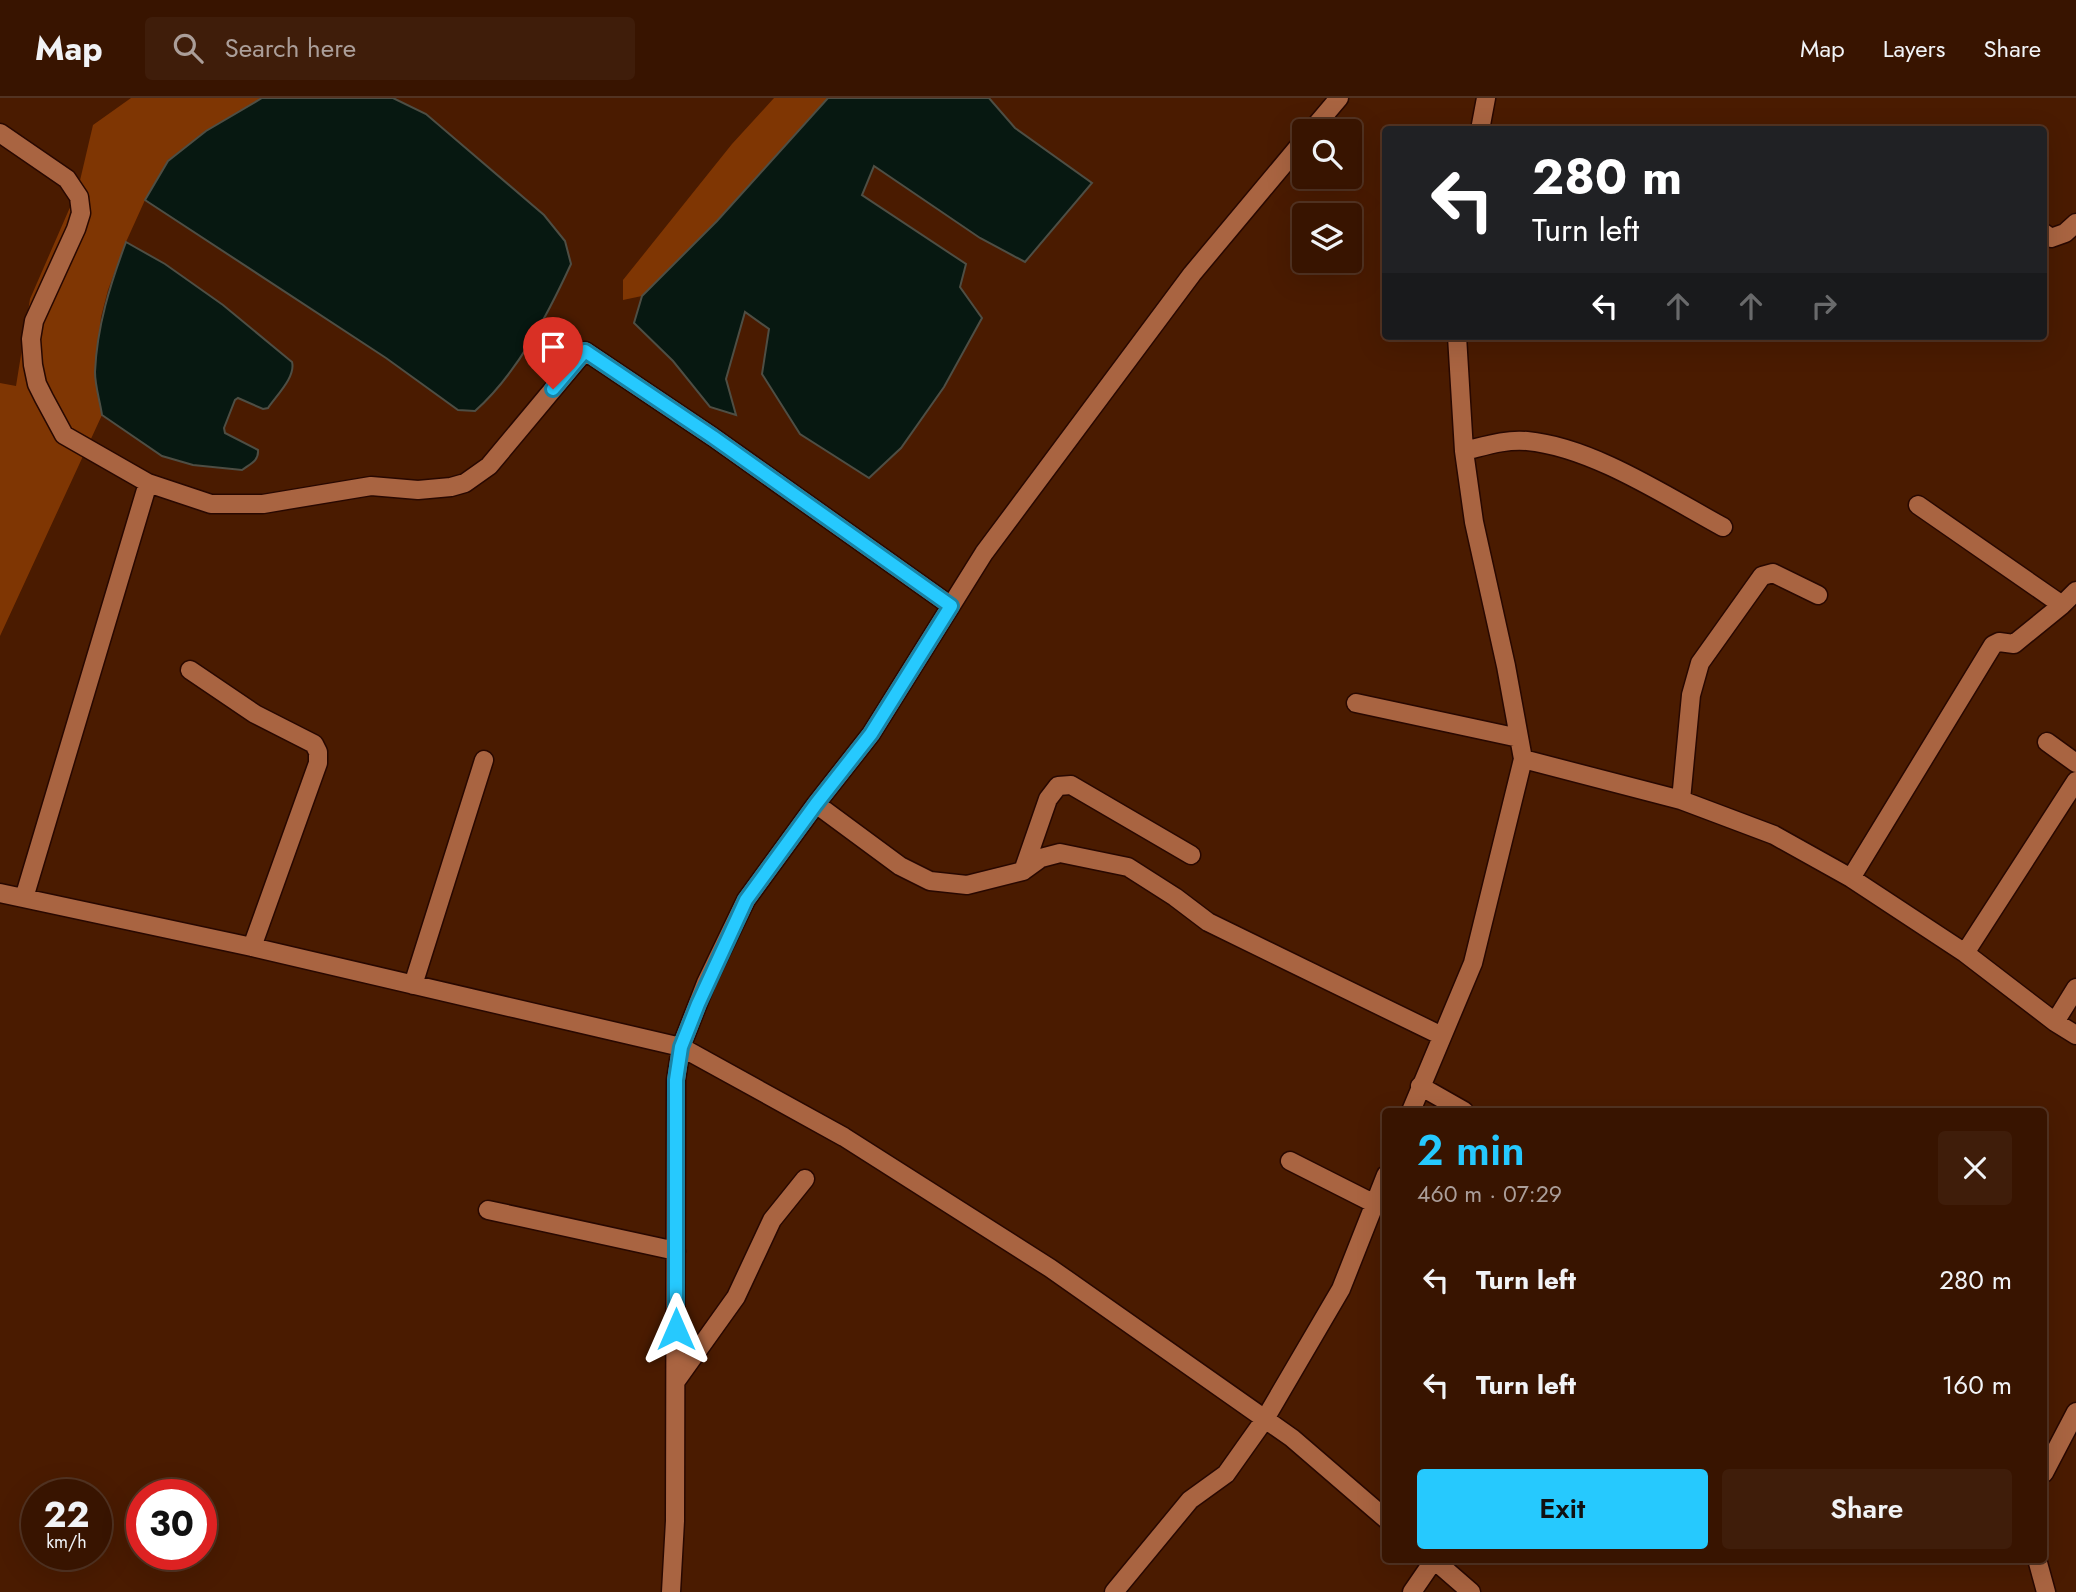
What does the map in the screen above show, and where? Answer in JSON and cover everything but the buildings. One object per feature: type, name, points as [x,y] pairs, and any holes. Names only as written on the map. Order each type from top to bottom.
[{"type":"street","points":[[1321,119],[1339,98]]},
{"type":"street","points":[[1481,126],[1486,98]]},
{"type":"street","points":[[0,133],[67,179],[79,197],[81,213],[76,229],[34,321],[31,339],[37,384],[64,435],[148,483],[211,504],[262,505],[370,486],[418,490],[466,483],[489,466],[585,351],[713,437],[951,606]]},
{"type":"street","points":[[671,1592],[675,1521],[676,1080],[681,1047],[706,983],[746,900],[871,734],[984,553],[1192,274],[1292,154]]},
{"type":"street","points":[[2047,235],[2051,238],[2058,237],[2076,223]]},
{"type":"street","points":[[1411,1108],[1473,962],[1523,759],[1506,666],[1474,522],[1464,451],[1457,340]]},
{"type":"street","points":[[1464,451],[1499,442],[1527,441],[1576,452],[1624,474],[1723,527]]},
{"type":"street","points":[[24,898],[148,483]]},
{"type":"street","points":[[1918,505],[2062,606]]},
{"type":"street","points":[[1681,800],[1691,695],[1700,663],[1762,576],[1773,573],[1818,596]]},
{"type":"street","points":[[1851,878],[1993,645],[1999,642],[2014,644],[2062,606],[2076,591]]},
{"type":"street","points":[[190,670],[255,714],[314,744],[318,752],[318,763],[252,947]]},
{"type":"street","points":[[1356,703],[1519,738]]},
{"type":"street","points":[[2047,742],[2076,763]]},
{"type":"street","points":[[1523,759],[1681,800],[1774,835],[1851,878],[1965,953],[2076,1035]]},
{"type":"street","points":[[412,985],[484,760]]},
{"type":"street","points":[[1965,953],[2076,781]]},
{"type":"street","points":[[1023,872],[1048,799],[1058,786],[1071,785],[1191,855]]},
{"type":"street","points":[[816,804],[900,866],[930,881],[967,885],[1023,872],[1041,858],[1060,853],[1128,867],[1208,922],[1443,1036]]},
{"type":"street","points":[[0,893],[252,947],[681,1047],[844,1137],[1050,1268],[1292,1438],[1382,1515]]},
{"type":"street","points":[[2055,1022],[2076,988]]},
{"type":"street","points":[[1420,1086],[1459,1108]]},
{"type":"street","points":[[1290,1161],[1375,1204]]},
{"type":"street","points":[[676,1381],[736,1297],[772,1220],[806,1179]]},
{"type":"street","points":[[1114,1592],[1190,1500],[1226,1474],[1265,1419],[1341,1289],[1382,1186]]},
{"type":"street","points":[[488,1210],[676,1251]]},
{"type":"street","points":[[2047,1468],[2076,1412]]},
{"type":"street","points":[[1412,1592],[1432,1563]]},
{"type":"street","points":[[1437,1563],[1471,1592]]},
{"type":"street","points":[[2038,1563],[2046,1592]]},
{"type":"shaded area","points":[[131,98],[262,98],[206,131],[168,160],[145,200],[126,242],[101,317],[95,374],[102,415],[0,636],[0,383],[16,386],[30,299],[78,189],[93,125]]},
{"type":"shaded area","points":[[262,98],[393,98],[426,114],[544,215],[565,241],[571,264],[552,303],[518,361],[475,411],[458,410],[386,358],[145,200],[168,161],[206,131]]},
{"type":"shaded area","points":[[774,98],[828,98],[717,221],[642,296],[623,300],[623,280],[732,144]]},
{"type":"shaded area","points":[[828,98],[989,98],[1015,128],[1092,183],[1025,262],[980,238],[874,166],[862,195],[966,264],[960,287],[982,318],[944,387],[901,448],[869,478],[800,434],[762,374],[769,329],[745,312],[726,379],[736,415],[710,407],[673,361],[634,323],[642,296],[717,221]]},
{"type":"shaded area","points":[[126,242],[165,264],[223,305],[292,362],[288,380],[268,408],[263,409],[238,398],[235,400],[224,428],[225,433],[258,450],[255,460],[242,470],[193,465],[162,456],[102,415],[95,377],[98,338]]},
{"type":"route","points":[[553,389],[585,351],[713,437],[951,606],[871,734],[746,900],[706,983],[681,1047],[676,1080],[676,1329]]}]
